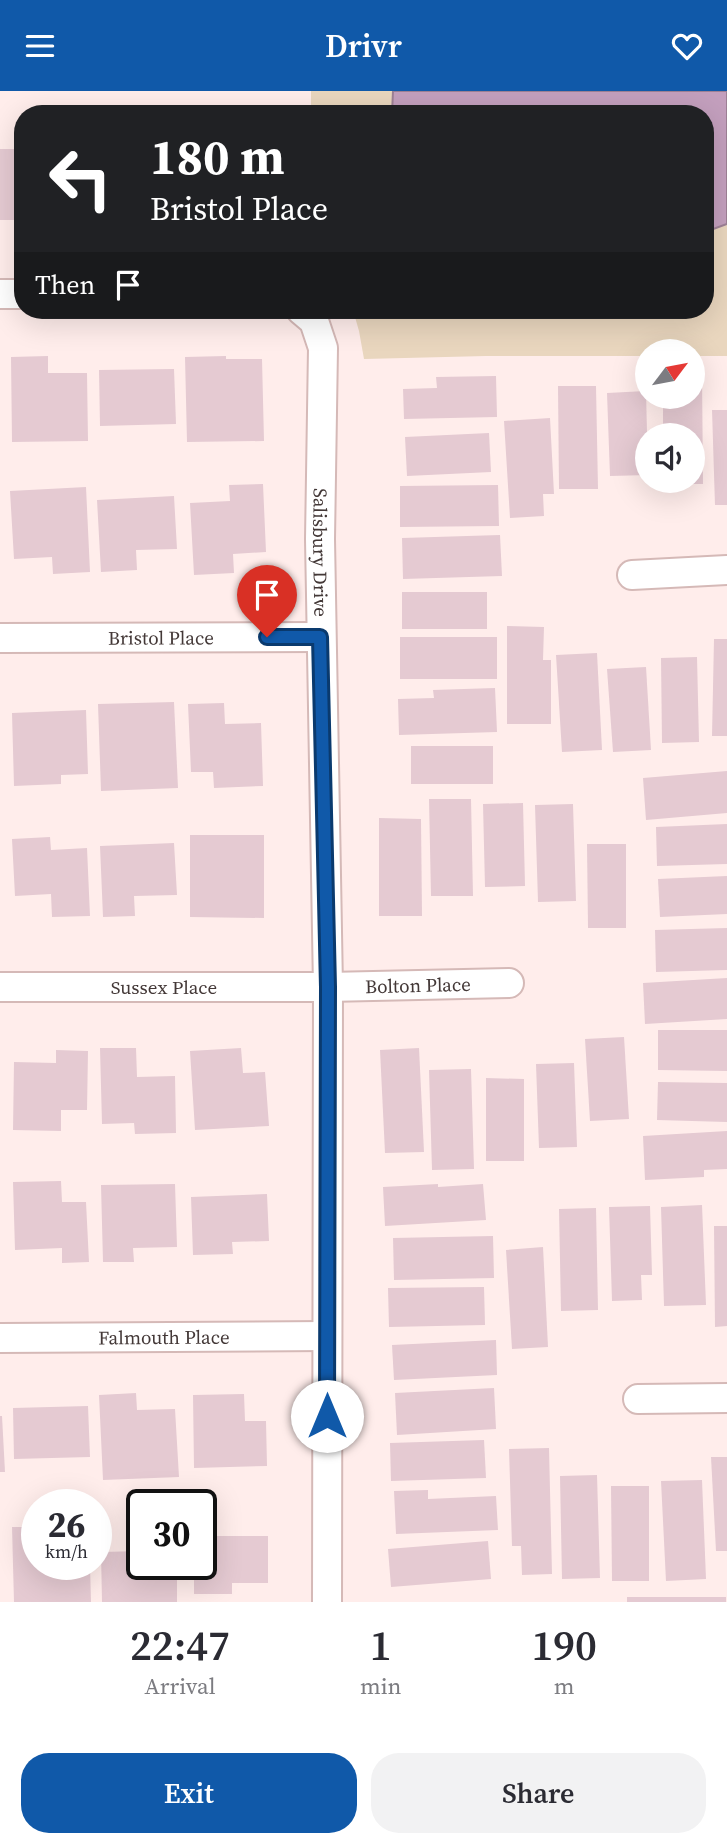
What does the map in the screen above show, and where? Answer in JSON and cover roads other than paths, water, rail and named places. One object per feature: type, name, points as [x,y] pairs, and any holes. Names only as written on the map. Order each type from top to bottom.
[{"type":"street","name":"Salisbury Drive","points":[[312,319],[323,348],[320,637],[328,987],[327,1602]]},
{"type":"street","points":[[632,575],[727,570]]},
{"type":"street","name":"Bristol Place","points":[[0,638],[320,637]]},
{"type":"street","name":"Bolton Place","points":[[328,987],[509,983]]},
{"type":"street","name":"Sussex Place","points":[[0,987],[328,987]]},
{"type":"street","name":"Falmouth Place","points":[[0,1338],[327,1336]]},
{"type":"street","points":[[638,1399],[727,1398]]}]
